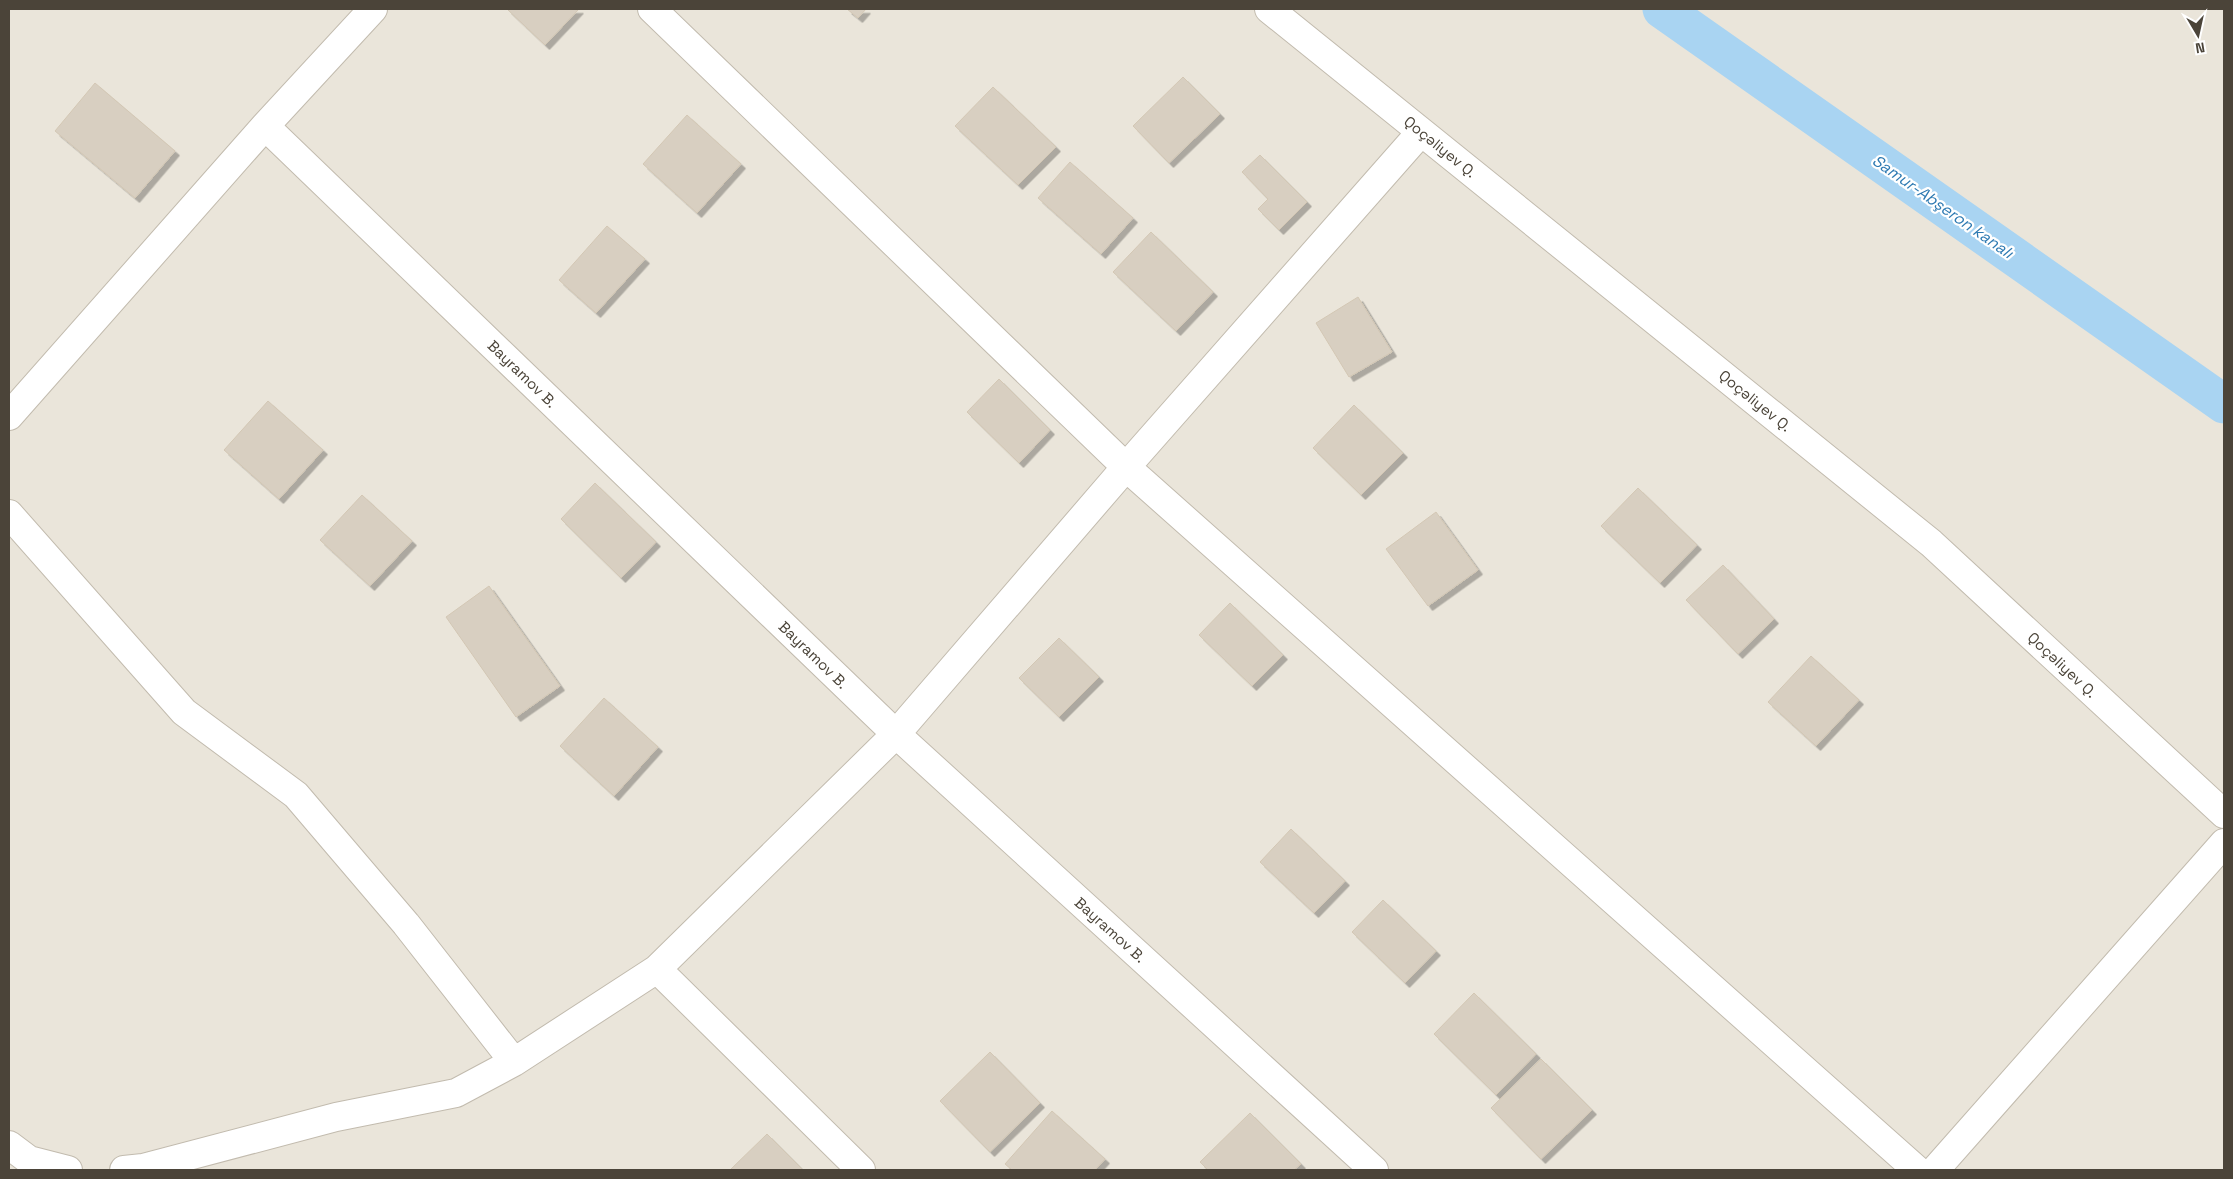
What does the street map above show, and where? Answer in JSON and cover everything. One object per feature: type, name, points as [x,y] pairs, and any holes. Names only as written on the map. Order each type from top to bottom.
[{"type":"street","points":[[9,416],[265,126],[373,9]]},
{"type":"street","points":[[652,9],[1126,466],[1917,1170]]},
{"type":"street","name":"Qoçəliyev Q.","points":[[1268,9],[1931,544],[2224,814]]},
{"type":"street","name":"Bayramov B.","points":[[265,126],[896,734],[1374,1170]]},
{"type":"street","points":[[124,1170],[143,1168],[336,1117],[456,1094],[514,1062],[657,969],[896,734],[1126,466],[1421,132]]},
{"type":"street","points":[[9,514],[184,712],[296,795],[406,924],[514,1062]]},
{"type":"street","points":[[1935,1170],[2224,843]]},
{"type":"street","points":[[657,969],[862,1170]]},
{"type":"street","points":[[9,1145],[29,1160],[68,1170]]},
{"type":"shaded area","points":[[9,9],[2224,9],[2224,1170],[9,1170]]},
{"type":"building","points":[[507,9],[579,9],[545,45]]},
{"type":"building","points":[[847,9],[866,9],[858,18]]},
{"type":"building","points":[[1183,77],[1220,114],[1169,163],[1133,126]]},
{"type":"building","points":[[95,83],[175,151],[135,198],[55,131]]},
{"type":"building","points":[[993,87],[1056,147],[1018,185],[955,126]]},
{"type":"building","points":[[687,115],[741,164],[697,213],[643,164]]},
{"type":"building","points":[[1260,155],[1307,202],[1279,230],[1258,209],[1268,199],[1242,172]]},
{"type":"building","points":[[1070,162],[1133,218],[1101,254],[1038,198]]},
{"type":"building","points":[[607,226],[645,259],[596,313],[559,280]]},
{"type":"building","points":[[1151,232],[1213,292],[1176,331],[1113,272]]},
{"type":"building","points":[[1358,297],[1392,352],[1349,377],[1316,323]]},
{"type":"building","points":[[999,379],[1050,430],[1019,463],[967,412]]},
{"type":"building","points":[[268,401],[323,450],[279,499],[224,450]]},
{"type":"building","points":[[1354,405],[1403,453],[1361,495],[1313,448]]},
{"type":"building","points":[[595,483],[656,542],[621,578],[561,519]]},
{"type":"building","points":[[1638,488],[1697,545],[1660,583],[1601,526]]},
{"type":"building","points":[[362,495],[412,541],[370,586],[320,540]]},
{"type":"building","points":[[1436,512],[1478,570],[1428,606],[1386,549]]},
{"type":"building","points":[[1723,565],[1774,619],[1738,654],[1686,600]]},
{"type":"building","points":[[489,586],[560,686],[516,717],[446,617]]},
{"type":"building","points":[[1230,603],[1283,655],[1252,686],[1199,635]]},
{"type":"building","points":[[1059,638],[1099,677],[1059,717],[1019,678]]},
{"type":"building","points":[[1811,656],[1859,700],[1816,746],[1768,702]]},
{"type":"building","points":[[604,698],[658,747],[614,796],[560,746]]},
{"type":"building","points":[[1291,829],[1345,881],[1314,913],[1260,862]]},
{"type":"building","points":[[1383,900],[1436,951],[1405,983],[1352,932]]},
{"type":"building","points":[[1474,993],[1536,1054],[1496,1095],[1434,1034]]},
{"type":"building","points":[[990,1052],[1040,1103],[990,1152],[940,1101]]},
{"type":"building","points":[[1541,1059],[1592,1110],[1541,1159],[1491,1108]]},
{"type":"building","points":[[1052,1111],[1105,1159],[1095,1170],[1012,1170],[1005,1164]]},
{"type":"building","points":[[1250,1113],[1301,1164],[1294,1170],[1208,1170],[1200,1162]]},
{"type":"building","points":[[767,1134],[803,1170],[730,1170]]},
{"type":"waterway","name":"Samur-Abşeron kanalı","points":[[1662,9],[2224,404]]}]
